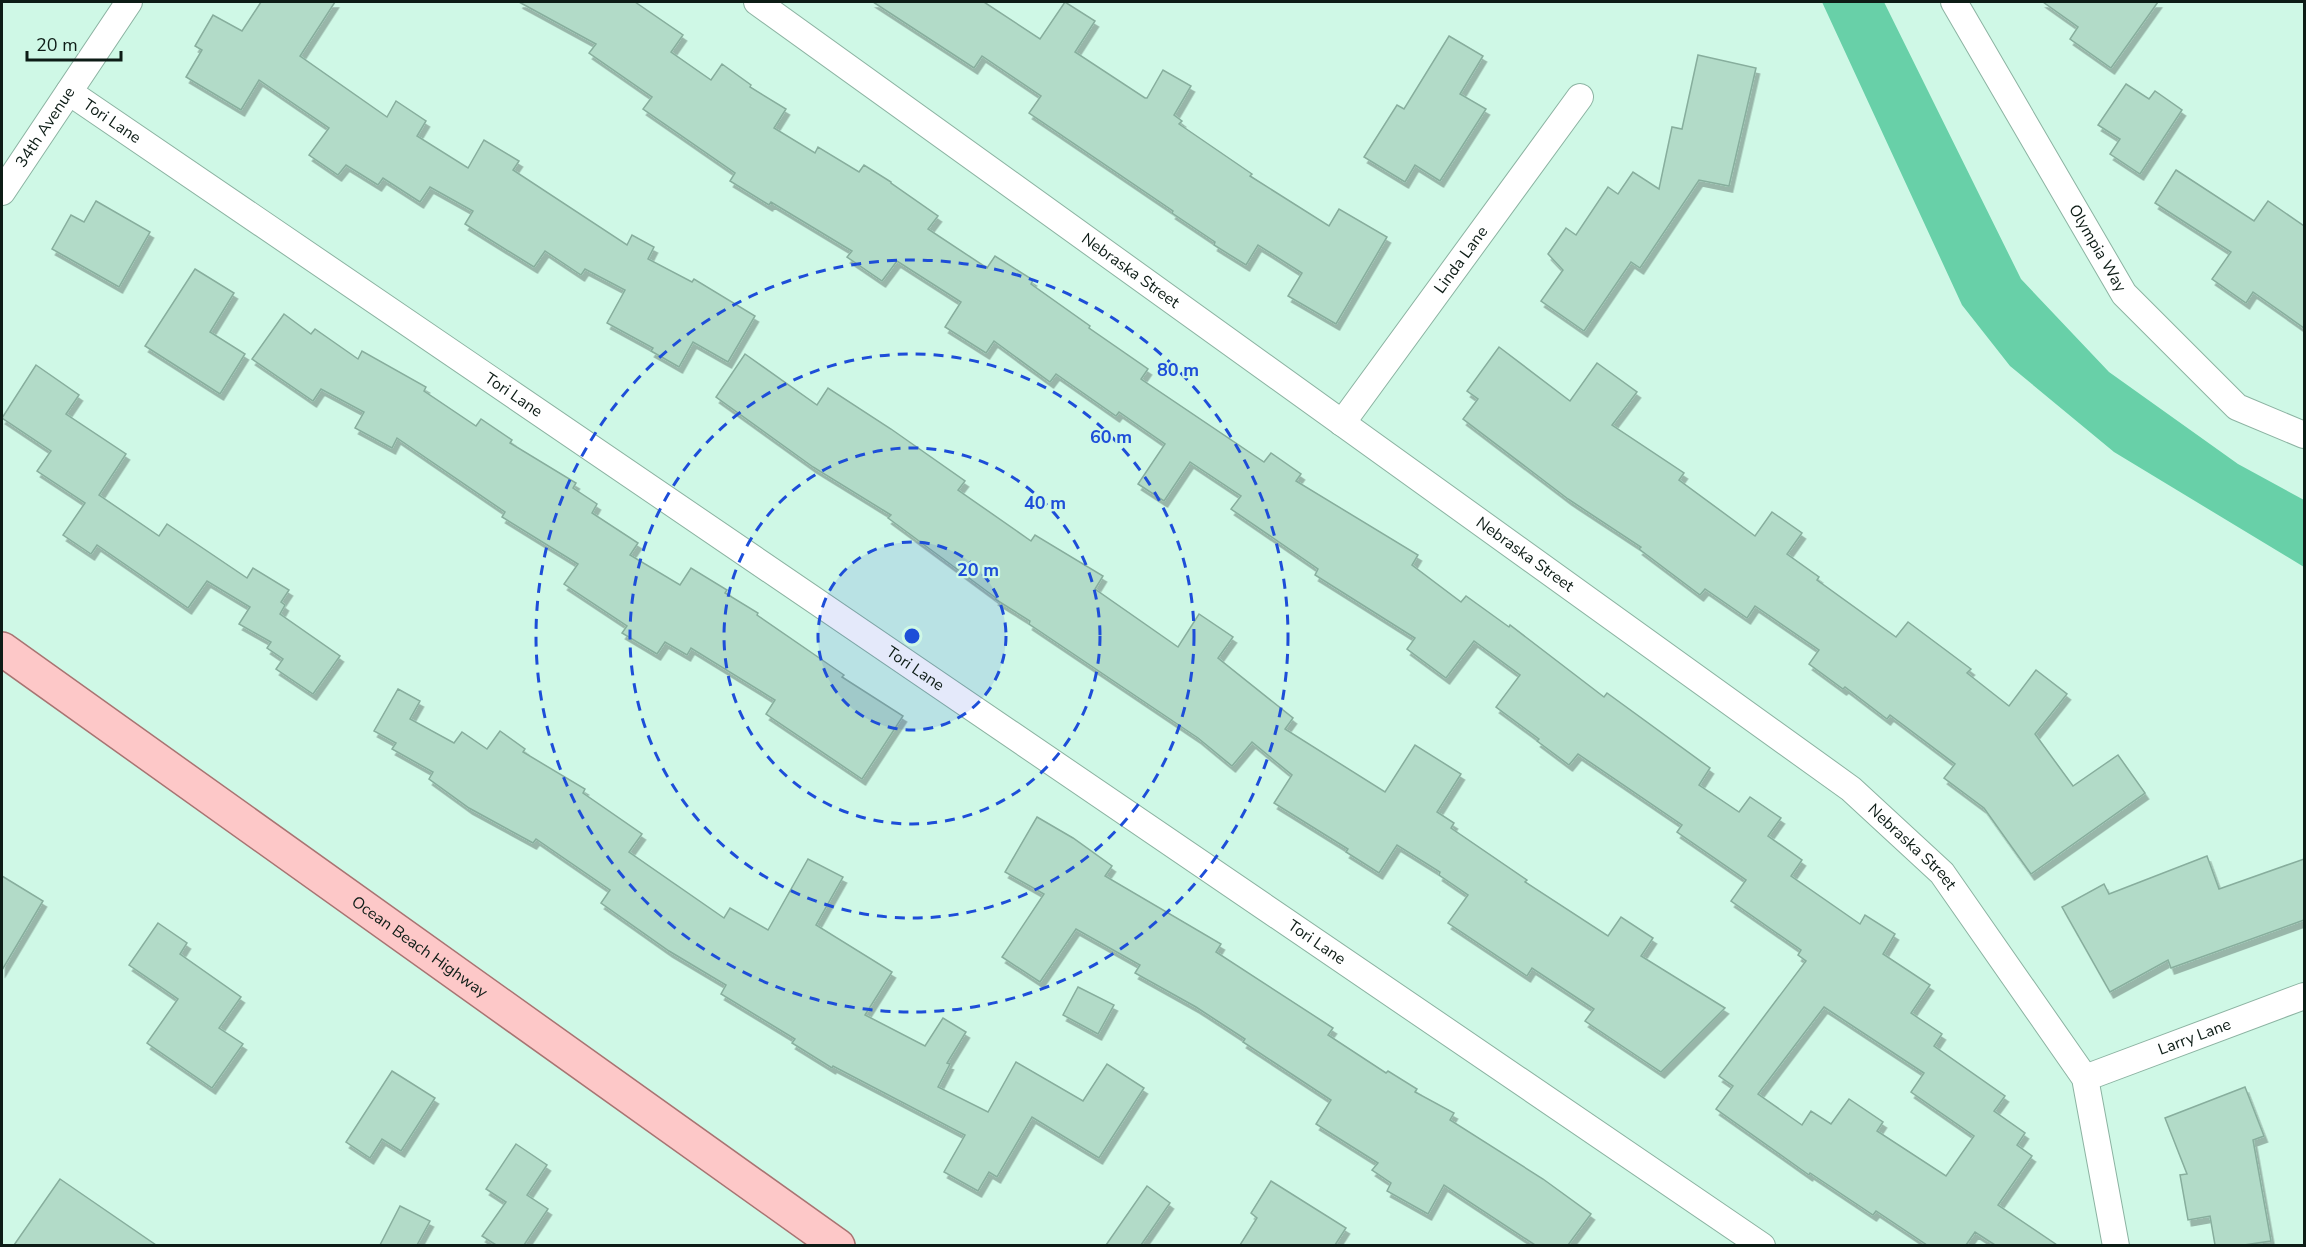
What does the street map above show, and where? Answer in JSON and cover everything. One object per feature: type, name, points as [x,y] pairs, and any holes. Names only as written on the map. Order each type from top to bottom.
[{"type":"main road","name":"Ocean Beach Highway","points":[[2,649],[838,1245]]},
{"type":"street","name":"34th Avenue","points":[[2,192],[129,2]]},
{"type":"street","name":"Nebraska Street","points":[[757,2],[1851,789],[1942,873],[2085,1078],[2116,1245]]},
{"type":"street","name":"Olympia Way","points":[[1954,2],[2124,294],[2237,407],[2304,435]]},
{"type":"street","name":"Tori Lane","points":[[69,92],[1762,1245]]},
{"type":"street","name":"Linda Lane","points":[[1342,423],[1580,97]]},
{"type":"street","name":"Larry Lane","points":[[2085,1078],[2304,996]]},
{"type":"shaded area","points":[[1822,2],[1884,2],[2021,279],[2109,372],[2238,464],[2304,500],[2304,567],[2114,452],[2010,366],[1962,305]]},
{"type":"building","points":[[261,2],[335,2],[300,56],[387,117],[396,101],[426,121],[417,136],[468,168],[484,140],[519,161],[513,170],[627,245],[632,235],[654,247],[648,259],[692,282],[694,279],[755,316],[728,362],[693,342],[679,367],[651,351],[653,348],[607,323],[625,290],[585,269],[581,275],[545,251],[534,267],[465,224],[473,211],[430,187],[420,202],[383,178],[378,185],[346,165],[338,175],[309,155],[329,128],[259,80],[241,110],[186,77],[202,50],[195,46],[213,15],[242,31]]},
{"type":"building","points":[[519,2],[635,2],[683,35],[671,52],[711,80],[722,64],[751,85],[750,87],[786,109],[774,128],[815,153],[818,147],[859,172],[864,165],[891,182],[938,216],[928,229],[987,268],[995,256],[1033,280],[1031,284],[1148,369],[1141,379],[1264,462],[1271,453],[1301,474],[1296,481],[1418,555],[1412,565],[1461,602],[1466,596],[1509,627],[1510,625],[1604,697],[1607,693],[1710,768],[1699,785],[1739,812],[1750,797],[1781,818],[1768,836],[1802,860],[1791,876],[1860,924],[1865,915],[1895,934],[1883,954],[1930,985],[1911,1013],[1942,1034],[1934,1046],[2005,1096],[1994,1111],[2025,1133],[2017,1145],[2032,1156],[1998,1205],[2057,1245],[1995,1245],[1975,1232],[1966,1245],[1927,1245],[1876,1211],[1873,1215],[1810,1173],[1809,1175],[1716,1109],[1733,1086],[1719,1076],[1806,961],[1798,955],[1801,950],[1731,901],[1746,880],[1677,832],[1682,825],[1578,754],[1569,765],[1496,707],[1520,675],[1474,641],[1446,678],[1407,649],[1415,638],[1315,575],[1318,569],[1231,509],[1241,496],[1190,462],[1164,501],[1138,484],[1165,444],[1119,412],[1116,416],[1056,374],[1050,382],[994,341],[986,353],[945,327],[961,302],[897,261],[882,281],[847,257],[852,251],[771,202],[769,205],[730,181],[735,173],[643,109],[652,97],[589,53],[596,44]],"holes":[[[1824,1007],[1924,1073],[1911,1092],[1974,1136],[1946,1176],[1877,1131],[1883,1122],[1849,1099],[1831,1124],[1811,1111],[1802,1125],[1758,1094]]]},
{"type":"building","points":[[873,2],[984,2],[1040,39],[1065,2],[1095,21],[1075,52],[1145,98],[1163,70],[1191,86],[1174,115],[1182,121],[1179,124],[1252,174],[1250,176],[1329,226],[1339,209],[1387,237],[1336,324],[1288,296],[1302,273],[1258,245],[1246,265],[1214,245],[1215,242],[1172,213],[1173,211],[1029,113],[1041,96],[982,56],[974,68]]},
{"type":"building","points":[[2043,2],[2158,2],[2111,68],[2070,39],[2078,27]]},
{"type":"building","points":[[1449,36],[1483,56],[1460,94],[1486,109],[1440,181],[1415,165],[1405,182],[1364,157],[1397,105],[1404,109]]},
{"type":"building","points":[[1698,55],[1756,68],[1729,186],[1699,180],[1640,268],[1631,262],[1584,331],[1541,301],[1563,270],[1548,254],[1566,228],[1576,235],[1608,187],[1618,194],[1633,172],[1659,189],[1672,127],[1682,129]]},
{"type":"building","points":[[2126,84],[2149,99],[2155,91],[2182,110],[2140,174],[2110,154],[2120,139],[2098,125]]},
{"type":"building","points":[[2176,170],[2254,221],[2268,201],[2304,226],[2304,328],[2253,292],[2246,303],[2212,279],[2231,252],[2155,203]]},
{"type":"building","points":[[96,201],[150,232],[119,287],[52,249],[71,215],[84,222]]},
{"type":"building","points":[[195,269],[234,293],[210,332],[245,354],[220,394],[145,346]]},
{"type":"building","points":[[284,314],[311,334],[315,329],[358,359],[362,351],[426,387],[424,391],[476,426],[481,419],[512,440],[510,443],[576,483],[573,488],[597,504],[592,513],[638,543],[630,555],[680,585],[691,568],[727,590],[725,593],[758,613],[757,615],[844,675],[842,677],[903,716],[862,779],[766,714],[775,700],[691,648],[687,655],[665,642],[657,654],[622,633],[627,626],[564,584],[578,564],[502,517],[505,512],[397,438],[392,448],[355,428],[364,412],[321,389],[313,401],[252,359]]},
{"type":"building","points":[[1499,347],[1570,401],[1597,363],[1637,392],[1612,425],[1684,473],[1679,480],[1755,536],[1772,512],[1802,533],[1787,554],[1819,577],[1817,580],[1896,637],[1908,622],[1971,669],[1967,673],[2009,706],[2036,670],[2067,694],[2035,734],[2073,786],[2118,755],[2145,793],[2031,874],[1984,808],[1944,778],[1955,764],[1890,715],[1887,719],[1845,687],[1843,689],[1809,664],[1819,650],[1755,606],[1747,618],[1705,589],[1700,595],[1639,549],[1641,547],[1568,499],[1463,419],[1478,399],[1467,391]]},
{"type":"building","points":[[745,354],[817,405],[828,388],[891,429],[965,481],[958,490],[1031,541],[1035,535],[1103,576],[1095,589],[1178,647],[1199,614],[1233,637],[1218,658],[1293,718],[1285,729],[1385,792],[1415,745],[1461,774],[1437,812],[1454,823],[1451,828],[1527,880],[1525,882],[1608,936],[1621,917],[1653,938],[1641,956],[1725,1008],[1661,1072],[1634,1054],[1585,1021],[1594,1009],[1532,968],[1527,976],[1448,923],[1468,895],[1439,875],[1440,872],[1397,845],[1379,873],[1346,852],[1348,849],[1274,803],[1292,775],[1252,742],[1232,766],[1198,738],[995,599],[888,518],[891,515],[813,467],[716,397]]},
{"type":"building","points":[[36,365],[79,395],[66,414],[126,454],[99,495],[159,536],[167,524],[247,578],[253,568],[289,590],[281,602],[285,605],[280,614],[340,656],[313,694],[276,669],[283,659],[267,648],[271,642],[239,624],[250,607],[207,581],[188,608],[97,545],[91,554],[63,535],[85,503],[37,471],[51,451],[2,418]]},
{"type":"building","points":[[398,689],[420,701],[410,719],[454,743],[462,732],[487,749],[500,731],[525,749],[523,752],[585,789],[583,793],[642,834],[629,852],[724,918],[730,908],[768,930],[808,859],[843,877],[816,925],[892,972],[865,1015],[925,1046],[943,1018],[966,1032],[947,1063],[950,1064],[938,1087],[988,1112],[1016,1062],[1083,1101],[1107,1064],[1144,1088],[1099,1158],[1032,1117],[997,1177],[989,1172],[978,1191],[944,1172],[965,1135],[833,1066],[832,1068],[792,1043],[795,1039],[721,994],[726,985],[669,951],[601,903],[610,890],[536,839],[533,843],[469,808],[429,779],[433,772],[392,749],[396,743],[374,731]]},
{"type":"building","points":[[1037,817],[1073,838],[1112,866],[1105,876],[1221,944],[1216,952],[1333,1028],[1328,1035],[1386,1073],[1388,1071],[1417,1089],[1415,1092],[1454,1113],[1450,1120],[1543,1179],[1591,1214],[1568,1245],[1535,1245],[1444,1185],[1428,1214],[1387,1191],[1391,1183],[1372,1170],[1378,1163],[1316,1124],[1331,1100],[1243,1042],[1245,1039],[1196,1007],[1135,973],[1140,965],[1076,929],[1040,982],[1002,957],[1044,894],[1005,872]]},
{"type":"building","points":[[2207,856],[2219,889],[2304,859],[2304,920],[2171,968],[2168,960],[2110,992],[2062,907],[2104,884],[2109,894]]},
{"type":"building","points":[[2,876],[43,901],[2,970]]},
{"type":"building","points":[[158,923],[187,943],[180,954],[241,997],[219,1028],[243,1044],[212,1088],[147,1043],[178,999],[129,965]]},
{"type":"building","points":[[1078,987],[1114,1005],[1098,1034],[1063,1015]]},
{"type":"building","points":[[392,1071],[435,1098],[401,1151],[382,1139],[370,1158],[346,1142]]},
{"type":"building","points":[[2245,1087],[2264,1136],[2253,1140],[2271,1241],[2244,1245],[2215,1245],[2210,1216],[2188,1220],[2180,1175],[2187,1174],[2165,1118]]},
{"type":"building","points":[[516,1144],[547,1165],[527,1195],[548,1209],[524,1245],[496,1245],[482,1236],[506,1202],[486,1189]]},
{"type":"building","points":[[60,1179],[156,1245],[14,1245]]},
{"type":"building","points":[[1271,1181],[1346,1228],[1335,1245],[1240,1245],[1257,1218],[1251,1213]]},
{"type":"building","points":[[1147,1186],[1170,1203],[1141,1245],[1106,1245]]},
{"type":"building","points":[[400,1206],[430,1221],[417,1245],[380,1245]]}]
